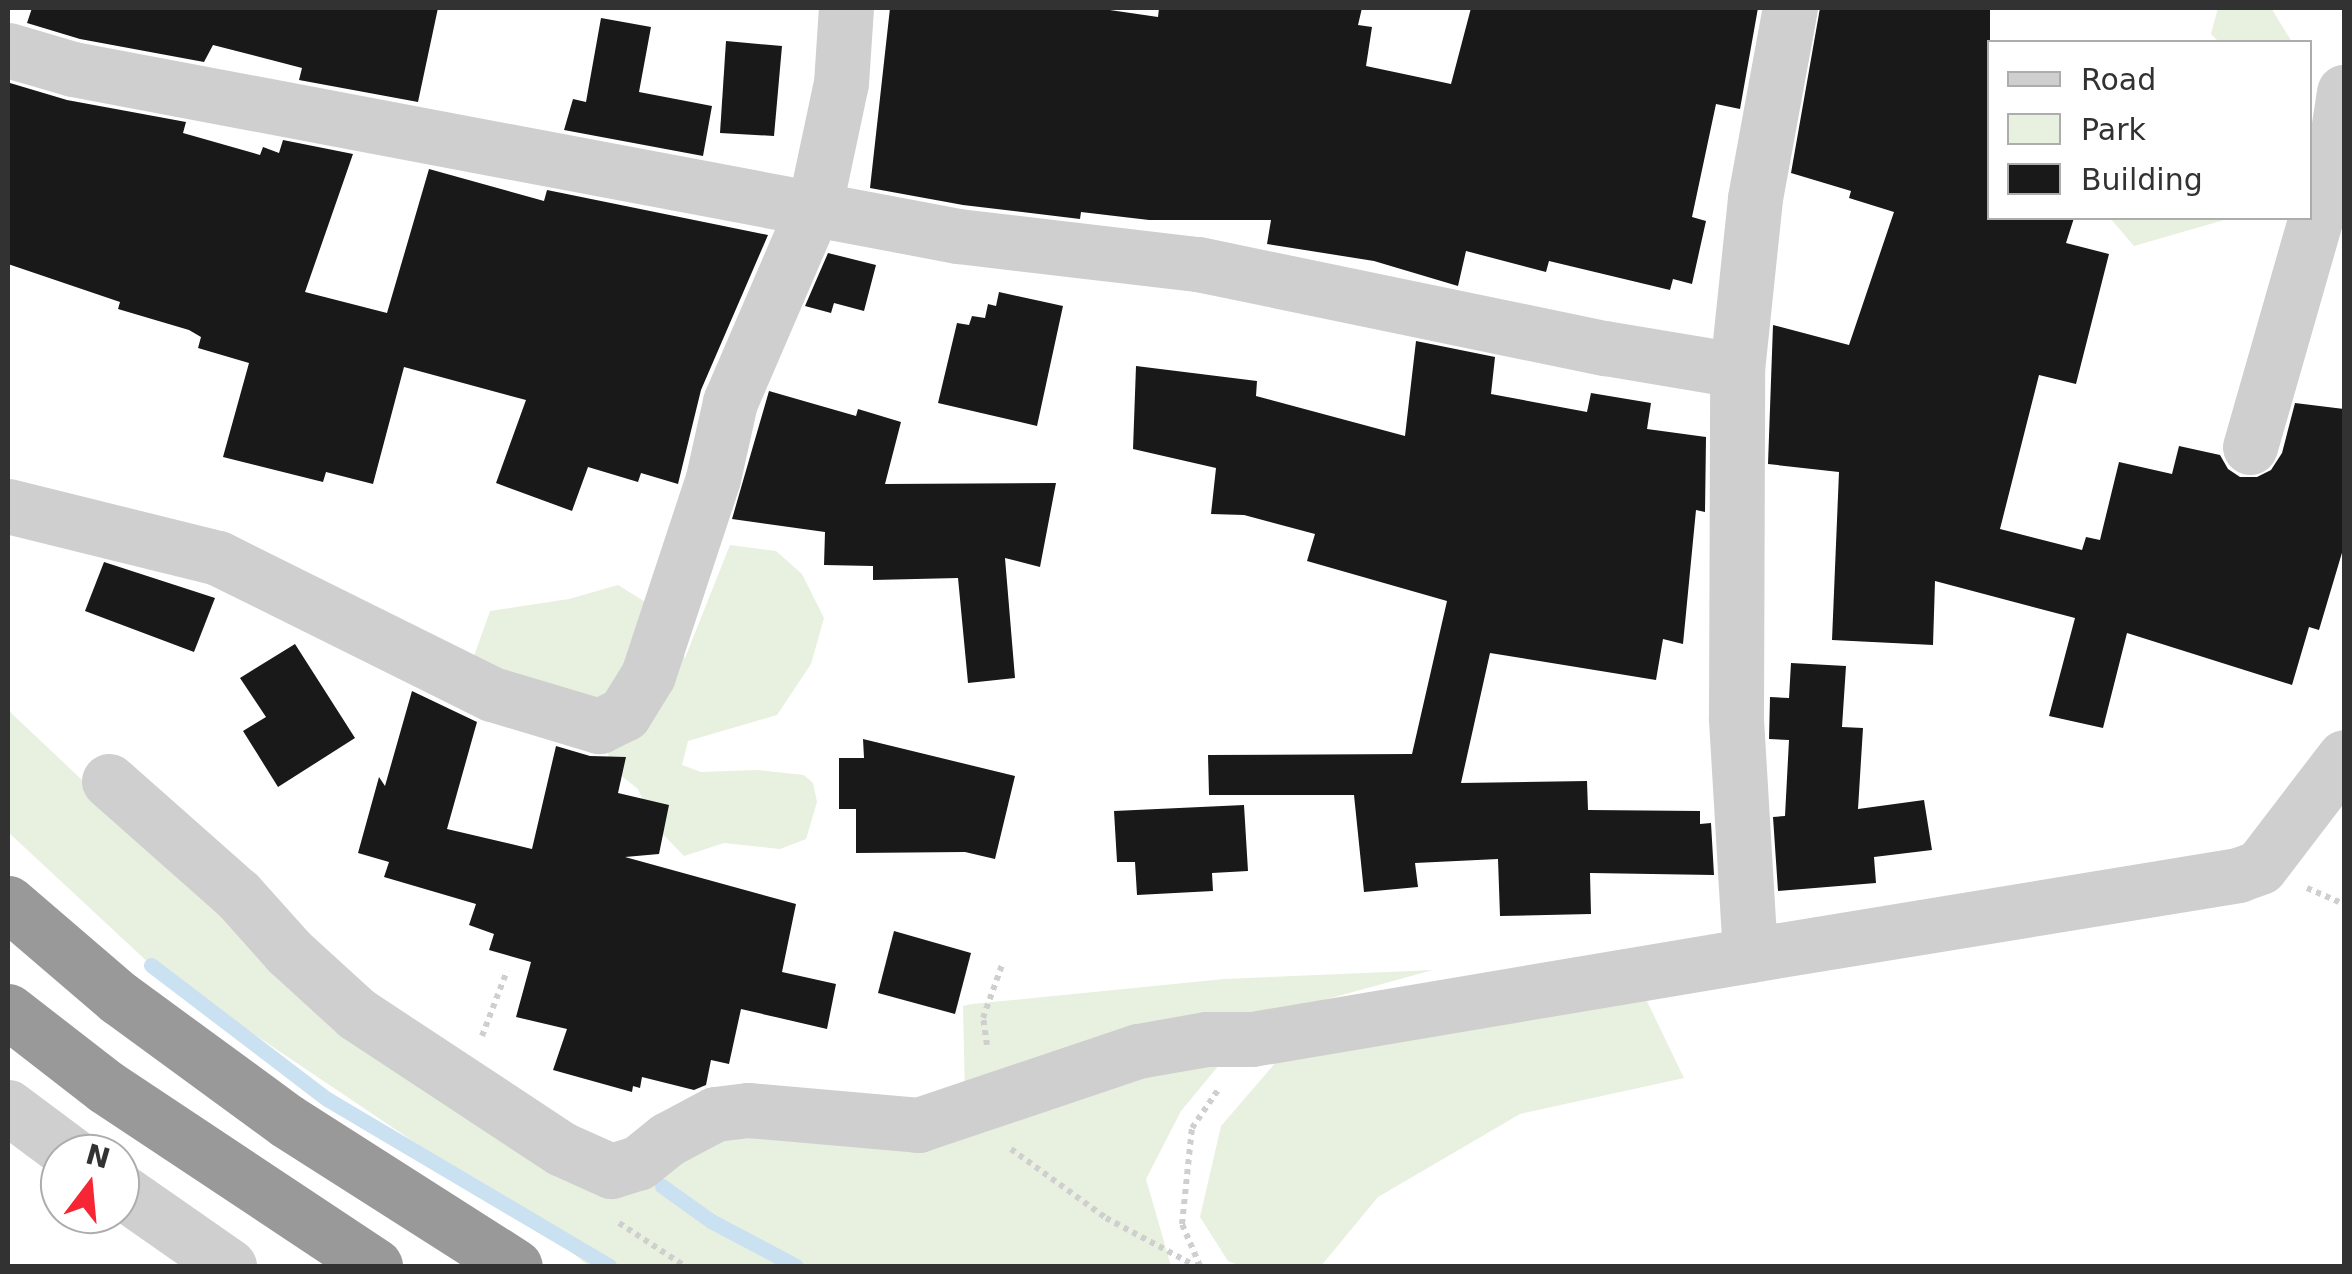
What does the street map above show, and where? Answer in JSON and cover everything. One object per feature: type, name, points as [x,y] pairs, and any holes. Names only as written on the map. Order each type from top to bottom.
[{"type":"highway","points":[[8,903],[158,1026],[287,1120],[516,1266]]},
{"type":"highway","points":[[8,1011],[106,1087],[375,1266]]},
{"type":"street","points":[[8,506],[218,558],[492,694],[599,726],[624,714],[644,688],[713,478],[730,402],[814,205],[841,83],[846,8]]},
{"type":"street","points":[[1750,956],[1736,716],[1737,370],[1755,198],[1790,8]]},
{"type":"street","points":[[8,50],[93,73],[814,205],[958,236],[1198,264],[1586,344],[1737,370]]},
{"type":"street","points":[[2250,447],[2335,151],[2344,92]]},
{"type":"street","points":[[109,781],[238,895],[288,952],[358,1014],[562,1149],[611,1170],[638,1163],[668,1139],[715,1114],[748,1110],[918,1125],[1138,1051],[1207,1040],[1252,1039],[1951,919],[2196,884],[2260,868],[2344,757]]},
{"type":"street","points":[[8,1107],[44,1134]]},
{"type":"street","points":[[140,1204],[228,1266]]},
{"type":"path","points":[[987,1046],[984,1018],[1002,965]]},
{"type":"path","points":[[483,1034],[508,971]]},
{"type":"path","points":[[1198,1266],[1182,1224],[1192,1128],[1252,1039]]},
{"type":"path","points":[[994,1145],[1013,1150],[1106,1218],[1198,1266]]},
{"type":"green space","points":[[2218,8],[2271,8],[2291,40],[2217,40],[2211,34]]},
{"type":"green space","points":[[2112,220],[2224,220],[2134,246]]},
{"type":"green space","points":[[730,545],[776,551],[802,574],[824,618],[811,664],[777,715],[688,741],[682,765],[701,772],[757,770],[804,775],[813,783],[817,802],[806,839],[780,849],[724,843],[684,856],[654,825],[638,789],[608,765],[609,744],[474,656],[490,611],[569,599],[618,585],[655,608],[685,658]]},
{"type":"green space","points":[[8,710],[137,832],[552,1171],[719,1133],[898,1114],[965,1095],[963,1006],[1224,979],[1433,970],[1258,1018],[1181,1111],[1146,1179],[1171,1266],[589,1266],[533,1222],[151,965],[8,832]]},
{"type":"green space","points":[[1642,991],[1684,1078],[1520,1114],[1378,1197],[1321,1266],[1241,1266],[1228,1261],[1200,1217],[1221,1126],[1276,1062]]},
{"type":"building","points":[[32,8],[438,8],[418,102],[299,80],[302,68],[213,45],[204,62],[80,39],[27,23]]},
{"type":"building","points":[[890,8],[1096,8],[1158,17],[1159,8],[1362,8],[1358,25],[1372,27],[1366,66],[1451,84],[1471,8],[1758,8],[1740,109],[1716,104],[1692,217],[1706,221],[1692,284],[1673,279],[1670,290],[1549,261],[1546,272],[1466,251],[1458,286],[1374,261],[1267,244],[1271,220],[1149,220],[1081,212],[1080,219],[963,205],[870,188]]},
{"type":"building","points":[[1820,8],[1990,8],[1987,220],[2073,220],[2066,243],[2109,254],[2076,384],[2039,375],[2000,529],[2082,550],[2086,537],[2100,540],[2119,462],[2172,474],[2179,446],[2220,455],[2228,469],[2240,477],[2257,477],[2271,470],[2282,453],[2295,403],[2344,409],[2344,546],[2319,630],[2309,627],[2292,685],[2127,633],[2103,728],[2049,716],[2075,618],[1935,581],[1933,645],[1832,640],[1839,472],[1768,464],[1773,325],[1849,345],[1894,212],[1849,198],[1851,191],[1791,173]]},
{"type":"building","points":[[601,18],[651,27],[639,92],[712,106],[703,156],[564,130],[573,99],[586,102]]},
{"type":"building","points":[[726,41],[782,46],[774,136],[720,133]]},
{"type":"building","points":[[10,83],[67,100],[186,122],[183,133],[260,155],[263,147],[279,153],[283,140],[353,154],[305,292],[387,313],[429,169],[544,201],[547,190],[768,235],[701,390],[678,484],[641,473],[638,482],[588,467],[572,511],[496,483],[526,400],[404,367],[373,484],[326,472],[323,482],[223,457],[249,363],[198,348],[201,337],[189,330],[118,309],[120,302],[8,264]]},
{"type":"building","points":[[828,253],[876,265],[864,311],[834,303],[831,313],[805,306]]},
{"type":"building","points":[[999,292],[1063,306],[1037,426],[938,403],[957,323],[969,325],[972,316],[985,318],[988,304],[996,306]]},
{"type":"building","points":[[1416,341],[1495,357],[1491,394],[1587,412],[1591,393],[1651,403],[1647,429],[1706,437],[1705,512],[1696,510],[1683,644],[1663,639],[1656,680],[1490,653],[1461,783],[1587,781],[1588,810],[1700,811],[1700,824],[1711,823],[1714,875],[1590,873],[1591,914],[1500,916],[1498,859],[1415,863],[1418,887],[1364,892],[1354,795],[1209,795],[1208,755],[1412,754],[1447,601],[1307,561],[1315,534],[1244,515],[1211,514],[1216,468],[1133,449],[1136,366],[1257,381],[1256,396],[1405,436]]},
{"type":"building","points":[[769,391],[856,416],[858,409],[901,422],[885,484],[1056,483],[1040,567],[1005,558],[1015,678],[968,683],[958,578],[873,580],[873,566],[824,565],[825,532],[732,519]]},
{"type":"building","points":[[104,562],[215,598],[194,652],[85,611]]},
{"type":"building","points":[[295,644],[355,738],[278,787],[243,731],[266,717],[240,678]]},
{"type":"building","points":[[1791,663],[1846,666],[1842,727],[1863,728],[1858,809],[1924,800],[1932,850],[1874,857],[1876,883],[1778,891],[1773,817],[1785,816],[1789,740],[1769,739],[1770,697],[1789,698]]},
{"type":"building","points":[[412,691],[477,722],[447,829],[532,849],[556,746],[590,756],[626,757],[618,793],[669,805],[659,854],[625,857],[796,904],[782,972],[836,984],[827,1029],[741,1009],[729,1064],[711,1060],[706,1085],[694,1090],[642,1077],[640,1088],[633,1086],[632,1092],[553,1070],[567,1029],[516,1017],[531,962],[489,950],[494,934],[469,925],[476,904],[384,877],[389,862],[358,853],[379,777],[385,786]]},
{"type":"building","points":[[863,739],[1015,776],[995,859],[965,852],[856,853],[856,809],[839,809],[839,758],[864,758]]},
{"type":"building","points":[[1244,805],[1248,871],[1212,873],[1213,891],[1137,895],[1135,862],[1117,862],[1114,811]]},
{"type":"building","points":[[894,931],[971,953],[955,1014],[878,993]]},
{"type":"waterway","points":[[151,965],[327,1099],[609,1266]]},
{"type":"waterway","points":[[662,1186],[711,1221],[796,1266]]}]
